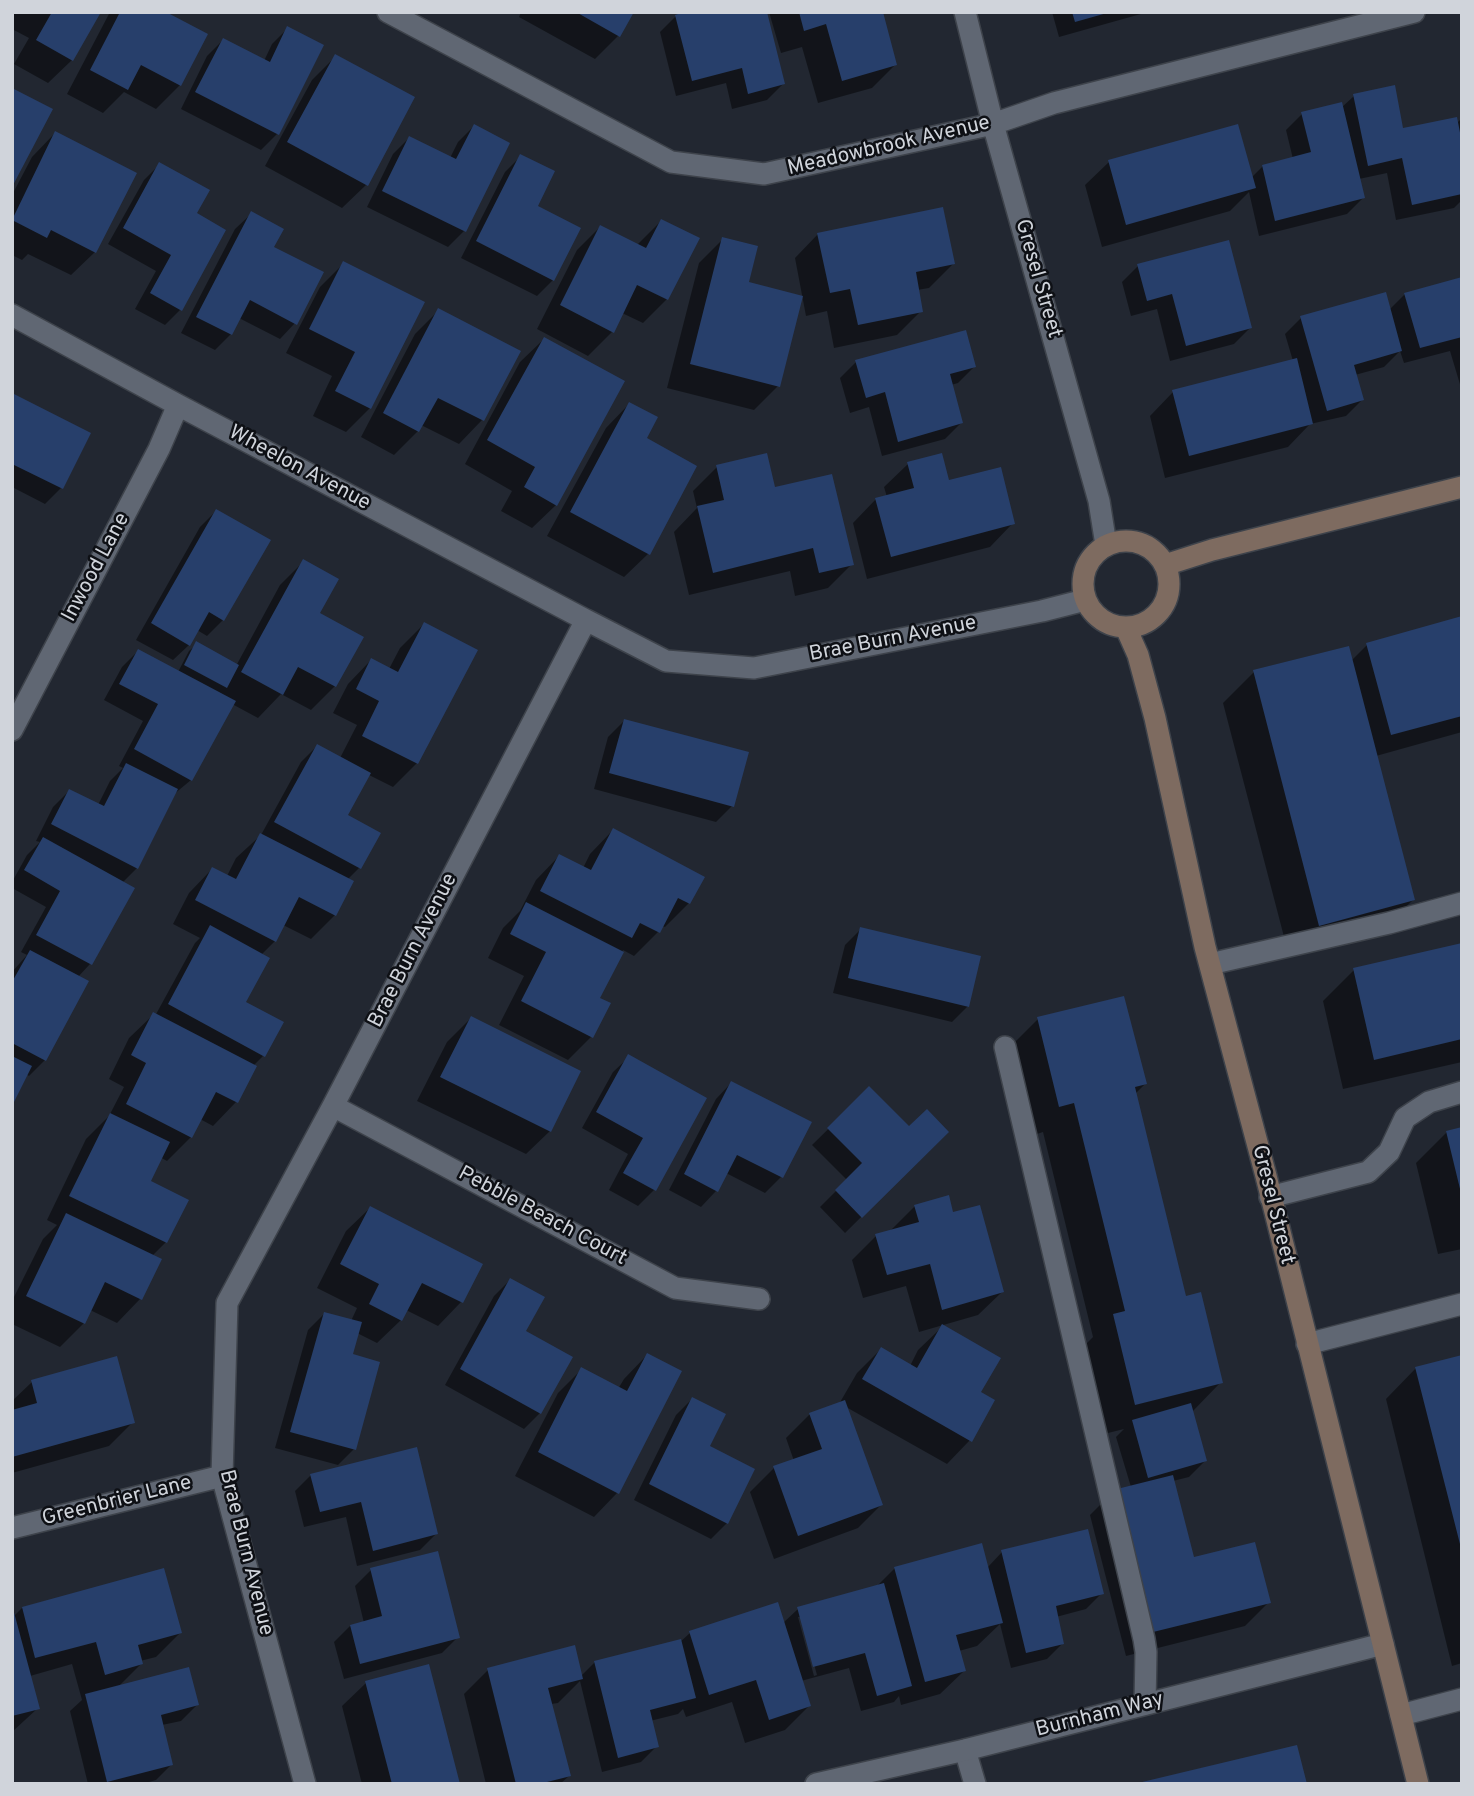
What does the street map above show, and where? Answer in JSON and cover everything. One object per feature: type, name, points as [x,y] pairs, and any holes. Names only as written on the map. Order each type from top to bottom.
[{"type":"street","name":"Meadowbrook Avenue","points":[[388,12],[671,162],[764,174],[993,124],[1054,103],[1414,12]]},
{"type":"street","name":"Gresel Street","points":[[965,12],[993,124],[1099,501],[1106,545]]},
{"type":"street","name":"Wheelon Avenue","points":[[12,315],[586,620]]},
{"type":"street","name":"Inwood Lane","points":[[12,730],[159,449],[178,405]]},
{"type":"street","points":[[1165,565],[1212,550],[1462,487]]},
{"type":"street","points":[[1117,541],[1140,542],[1150,547],[1165,565],[1170,578],[1169,593],[1163,607],[1153,618],[1141,625],[1126,628],[1113,626],[1092,612],[1085,600],[1083,585],[1086,569],[1093,555],[1106,545],[1117,541]]},
{"type":"street","name":"Brae Burn Avenue","points":[[305,1784],[222,1476],[227,1303],[333,1106],[586,620],[666,662],[754,668],[1042,611],[1085,600]]},
{"type":"street","name":"Gresel Street","points":[[1126,628],[1138,655],[1155,718],[1210,964],[1418,1784]]},
{"type":"street","points":[[1210,964],[1389,923],[1462,903]]},
{"type":"street","points":[[1006,1047],[1144,1639],[1145,1704]]},
{"type":"street","points":[[1270,1197],[1368,1172],[1389,1152],[1405,1118],[1429,1102],[1462,1093]]},
{"type":"street","name":"Pebble Beach Court","points":[[333,1106],[675,1288],[760,1299]]},
{"type":"street","points":[[1307,1344],[1462,1304]]},
{"type":"street","name":"Greenbrier Lane","points":[[12,1528],[222,1476]]},
{"type":"street","name":"Burnham Way","points":[[816,1784],[965,1750],[1383,1644]]},
{"type":"street","points":[[1401,1715],[1462,1699]]},
{"type":"street","points":[[965,1750],[975,1784]]},
{"type":"building","points":[[52,12],[101,12],[73,61],[36,40]]},
{"type":"building","points":[[120,12],[166,12],[208,34],[181,86],[141,65],[128,90],[90,70]]},
{"type":"building","points":[[576,12],[634,12],[620,37]]},
{"type":"building","points":[[684,12],[767,12],[785,84],[748,94],[742,68],[692,81],[675,15]]},
{"type":"building","points":[[799,12],[883,12],[897,65],[842,81],[826,24],[804,31]]},
{"type":"building","points":[[1072,12],[1107,12],[1107,13],[1075,22]]},
{"type":"building","points":[[287,26],[324,45],[279,135],[195,92],[223,38],[270,62]]},
{"type":"building","points":[[335,54],[415,97],[368,186],[287,142]]},
{"type":"building","points":[[1395,85],[1403,128],[1457,117],[1462,143],[1462,194],[1412,205],[1402,158],[1368,166],[1353,94]]},
{"type":"building","points":[[12,88],[53,109],[12,187]]},
{"type":"building","points":[[1342,102],[1365,198],[1275,221],[1262,165],[1311,152],[1301,112]]},
{"type":"building","points":[[474,124],[510,143],[466,232],[382,191],[409,136],[456,159]]},
{"type":"building","points":[[1238,124],[1256,188],[1126,225],[1108,160]]},
{"type":"building","points":[[55,131],[137,173],[96,253],[51,230],[47,238],[12,220]]},
{"type":"building","points":[[520,154],[555,171],[538,206],[581,228],[554,281],[476,241]]},
{"type":"building","points":[[159,162],[210,190],[197,213],[226,230],[182,311],[150,293],[171,255],[123,228]]},
{"type":"building","points":[[943,207],[955,264],[916,272],[923,312],[858,325],[850,289],[830,293],[817,233]]},
{"type":"building","points":[[251,211],[284,229],[274,247],[324,272],[297,325],[250,300],[232,335],[196,317]]},
{"type":"building","points":[[661,219],[700,238],[668,300],[637,285],[614,333],[560,305],[600,225],[646,248]]},
{"type":"building","points":[[722,237],[758,246],[749,282],[803,296],[780,387],[690,364]]},
{"type":"building","points":[[1229,240],[1252,328],[1186,346],[1172,294],[1147,301],[1137,264]]},
{"type":"building","points":[[343,261],[425,302],[371,409],[335,391],[355,352],[309,329]]},
{"type":"building","points":[[1462,277],[1462,337],[1420,348],[1404,293]]},
{"type":"building","points":[[1386,292],[1402,351],[1354,365],[1364,400],[1327,411],[1300,316]]},
{"type":"building","points":[[438,308],[521,351],[484,421],[438,398],[419,432],[383,413]]},
{"type":"building","points":[[966,330],[976,367],[950,374],[963,423],[898,442],[885,392],[866,398],[855,360]]},
{"type":"building","points":[[544,337],[625,381],[557,506],[524,487],[535,467],[487,440]]},
{"type":"building","points":[[1297,358],[1313,424],[1189,456],[1172,390]]},
{"type":"building","points":[[12,393],[91,433],[63,489],[12,464]]},
{"type":"building","points":[[629,402],[658,417],[647,438],[697,466],[650,555],[570,512]]},
{"type":"building","points":[[767,453],[775,487],[832,474],[854,565],[819,573],[813,548],[713,573],[697,506],[724,500],[716,465]]},
{"type":"building","points":[[942,453],[949,480],[1001,467],[1015,524],[891,557],[875,498],[914,488],[907,462]]},
{"type":"building","points":[[216,509],[271,540],[224,621],[209,612],[190,646],[151,623]]},
{"type":"building","points":[[303,559],[339,579],[320,613],[364,637],[336,687],[298,667],[283,695],[241,672]]},
{"type":"building","points":[[1462,616],[1462,716],[1391,735],[1366,643]]},
{"type":"building","points":[[424,622],[478,650],[418,764],[362,736],[379,701],[356,689],[371,658],[398,672]]},
{"type":"building","points":[[196,641],[239,665],[227,688],[184,665]]},
{"type":"building","points":[[1349,646],[1415,900],[1319,926],[1253,670]]},
{"type":"building","points":[[138,649],[236,701],[192,781],[134,749],[158,704],[119,684]]},
{"type":"building","points":[[624,719],[749,752],[734,807],[609,773]]},
{"type":"building","points":[[317,744],[371,773],[348,815],[381,833],[361,869],[274,822]]},
{"type":"building","points":[[126,763],[178,789],[138,869],[51,824],[69,789],[104,806]]},
{"type":"building","points":[[613,828],[705,877],[690,904],[678,898],[660,933],[640,923],[632,938],[540,891],[559,854],[591,870]]},
{"type":"building","points":[[260,833],[354,881],[336,916],[299,897],[276,942],[195,900],[212,867],[236,879]]},
{"type":"building","points":[[43,837],[135,888],[92,965],[36,935],[60,891],[24,870]]},
{"type":"building","points":[[526,902],[624,952],[600,998],[611,1003],[593,1038],[521,1001],[546,952],[510,934]]},
{"type":"building","points":[[210,925],[270,958],[246,1002],[284,1022],[265,1057],[168,1004]]},
{"type":"building","points":[[860,927],[981,956],[969,1007],[848,978]]},
{"type":"building","points":[[1462,943],[1462,1039],[1374,1060],[1353,968]]},
{"type":"building","points":[[30,950],[89,981],[46,1061],[12,1043],[12,982]]},
{"type":"building","points":[[1124,996],[1147,1084],[1135,1087],[1186,1296],[1201,1292],[1223,1383],[1135,1405],[1113,1314],[1125,1311],[1074,1103],[1059,1107],[1037,1017]]},
{"type":"building","points":[[153,1012],[257,1066],[238,1103],[216,1092],[192,1138],[126,1104],[146,1063],[131,1055]]},
{"type":"building","points":[[471,1016],[581,1071],[551,1132],[440,1077]]},
{"type":"building","points":[[628,1054],[707,1098],[656,1191],[623,1173],[643,1138],[596,1112]]},
{"type":"building","points":[[12,1056],[32,1066],[12,1106]]},
{"type":"building","points":[[731,1081],[812,1122],[783,1178],[737,1155],[718,1192],[684,1174]]},
{"type":"building","points":[[869,1086],[909,1126],[927,1109],[949,1132],[862,1218],[835,1190],[862,1163],[827,1128]]},
{"type":"building","points":[[110,1113],[170,1142],[151,1181],[189,1200],[167,1243],[69,1196]]},
{"type":"building","points":[[1462,1127],[1462,1193],[1461,1193],[1446,1131]]},
{"type":"building","points":[[949,1195],[953,1212],[980,1205],[1004,1292],[942,1310],[930,1264],[887,1275],[875,1234],[919,1222],[914,1205]]},
{"type":"building","points":[[370,1206],[483,1264],[463,1303],[422,1283],[402,1321],[369,1304],[379,1284],[340,1264]]},
{"type":"building","points":[[66,1213],[162,1259],[142,1300],[105,1282],[85,1324],[26,1296]]},
{"type":"building","points":[[510,1278],[545,1297],[526,1331],[573,1357],[541,1414],[460,1369]]},
{"type":"building","points":[[324,1312],[362,1322],[353,1354],[380,1362],[356,1450],[290,1432]]},
{"type":"building","points":[[942,1324],[1001,1358],[981,1392],[995,1400],[972,1442],[862,1379],[881,1347],[917,1368]]},
{"type":"building","points":[[647,1353],[682,1371],[619,1494],[538,1452],[581,1367],[627,1391]]},
{"type":"building","points":[[1462,1355],[1462,1548],[1461,1548],[1415,1367]]},
{"type":"building","points":[[117,1356],[135,1423],[12,1457],[12,1410],[37,1403],[31,1380]]},
{"type":"building","points":[[692,1397],[726,1414],[710,1446],[755,1469],[728,1524],[649,1484]]},
{"type":"building","points":[[845,1400],[883,1505],[798,1536],[773,1466],[822,1449],[809,1413]]},
{"type":"building","points":[[1191,1403],[1207,1461],[1148,1478],[1132,1420]]},
{"type":"building","points":[[417,1447],[438,1534],[373,1551],[361,1502],[320,1512],[310,1474]]},
{"type":"building","points":[[1173,1475],[1194,1557],[1255,1542],[1271,1603],[1149,1633],[1113,1490]]},
{"type":"building","points":[[1088,1529],[1104,1594],[1056,1606],[1064,1644],[1026,1653],[1001,1550]]},
{"type":"building","points":[[982,1543],[1003,1623],[956,1635],[966,1671],[925,1682],[894,1567]]},
{"type":"building","points":[[438,1551],[460,1638],[360,1664],[350,1625],[382,1616],[370,1568]]},
{"type":"building","points":[[164,1568],[182,1633],[138,1645],[143,1664],[105,1675],[96,1642],[35,1658],[22,1607]]},
{"type":"building","points":[[884,1583],[912,1686],[877,1696],[865,1653],[813,1667],[797,1607]]},
{"type":"building","points":[[778,1602],[811,1706],[769,1720],[756,1680],[709,1695],[689,1631]]},
{"type":"building","points":[[12,1605],[40,1709],[12,1716]]},
{"type":"building","points":[[681,1639],[696,1698],[650,1710],[659,1747],[618,1758],[594,1661]]},
{"type":"building","points":[[575,1645],[583,1679],[548,1688],[571,1776],[539,1784],[516,1784],[487,1668]]},
{"type":"building","points":[[429,1664],[460,1784],[392,1784],[365,1681]]},
{"type":"building","points":[[189,1667],[199,1705],[161,1715],[173,1765],[107,1782],[85,1694]]},
{"type":"building","points":[[1297,1745],[1307,1784],[1138,1784],[1138,1783]]}]
